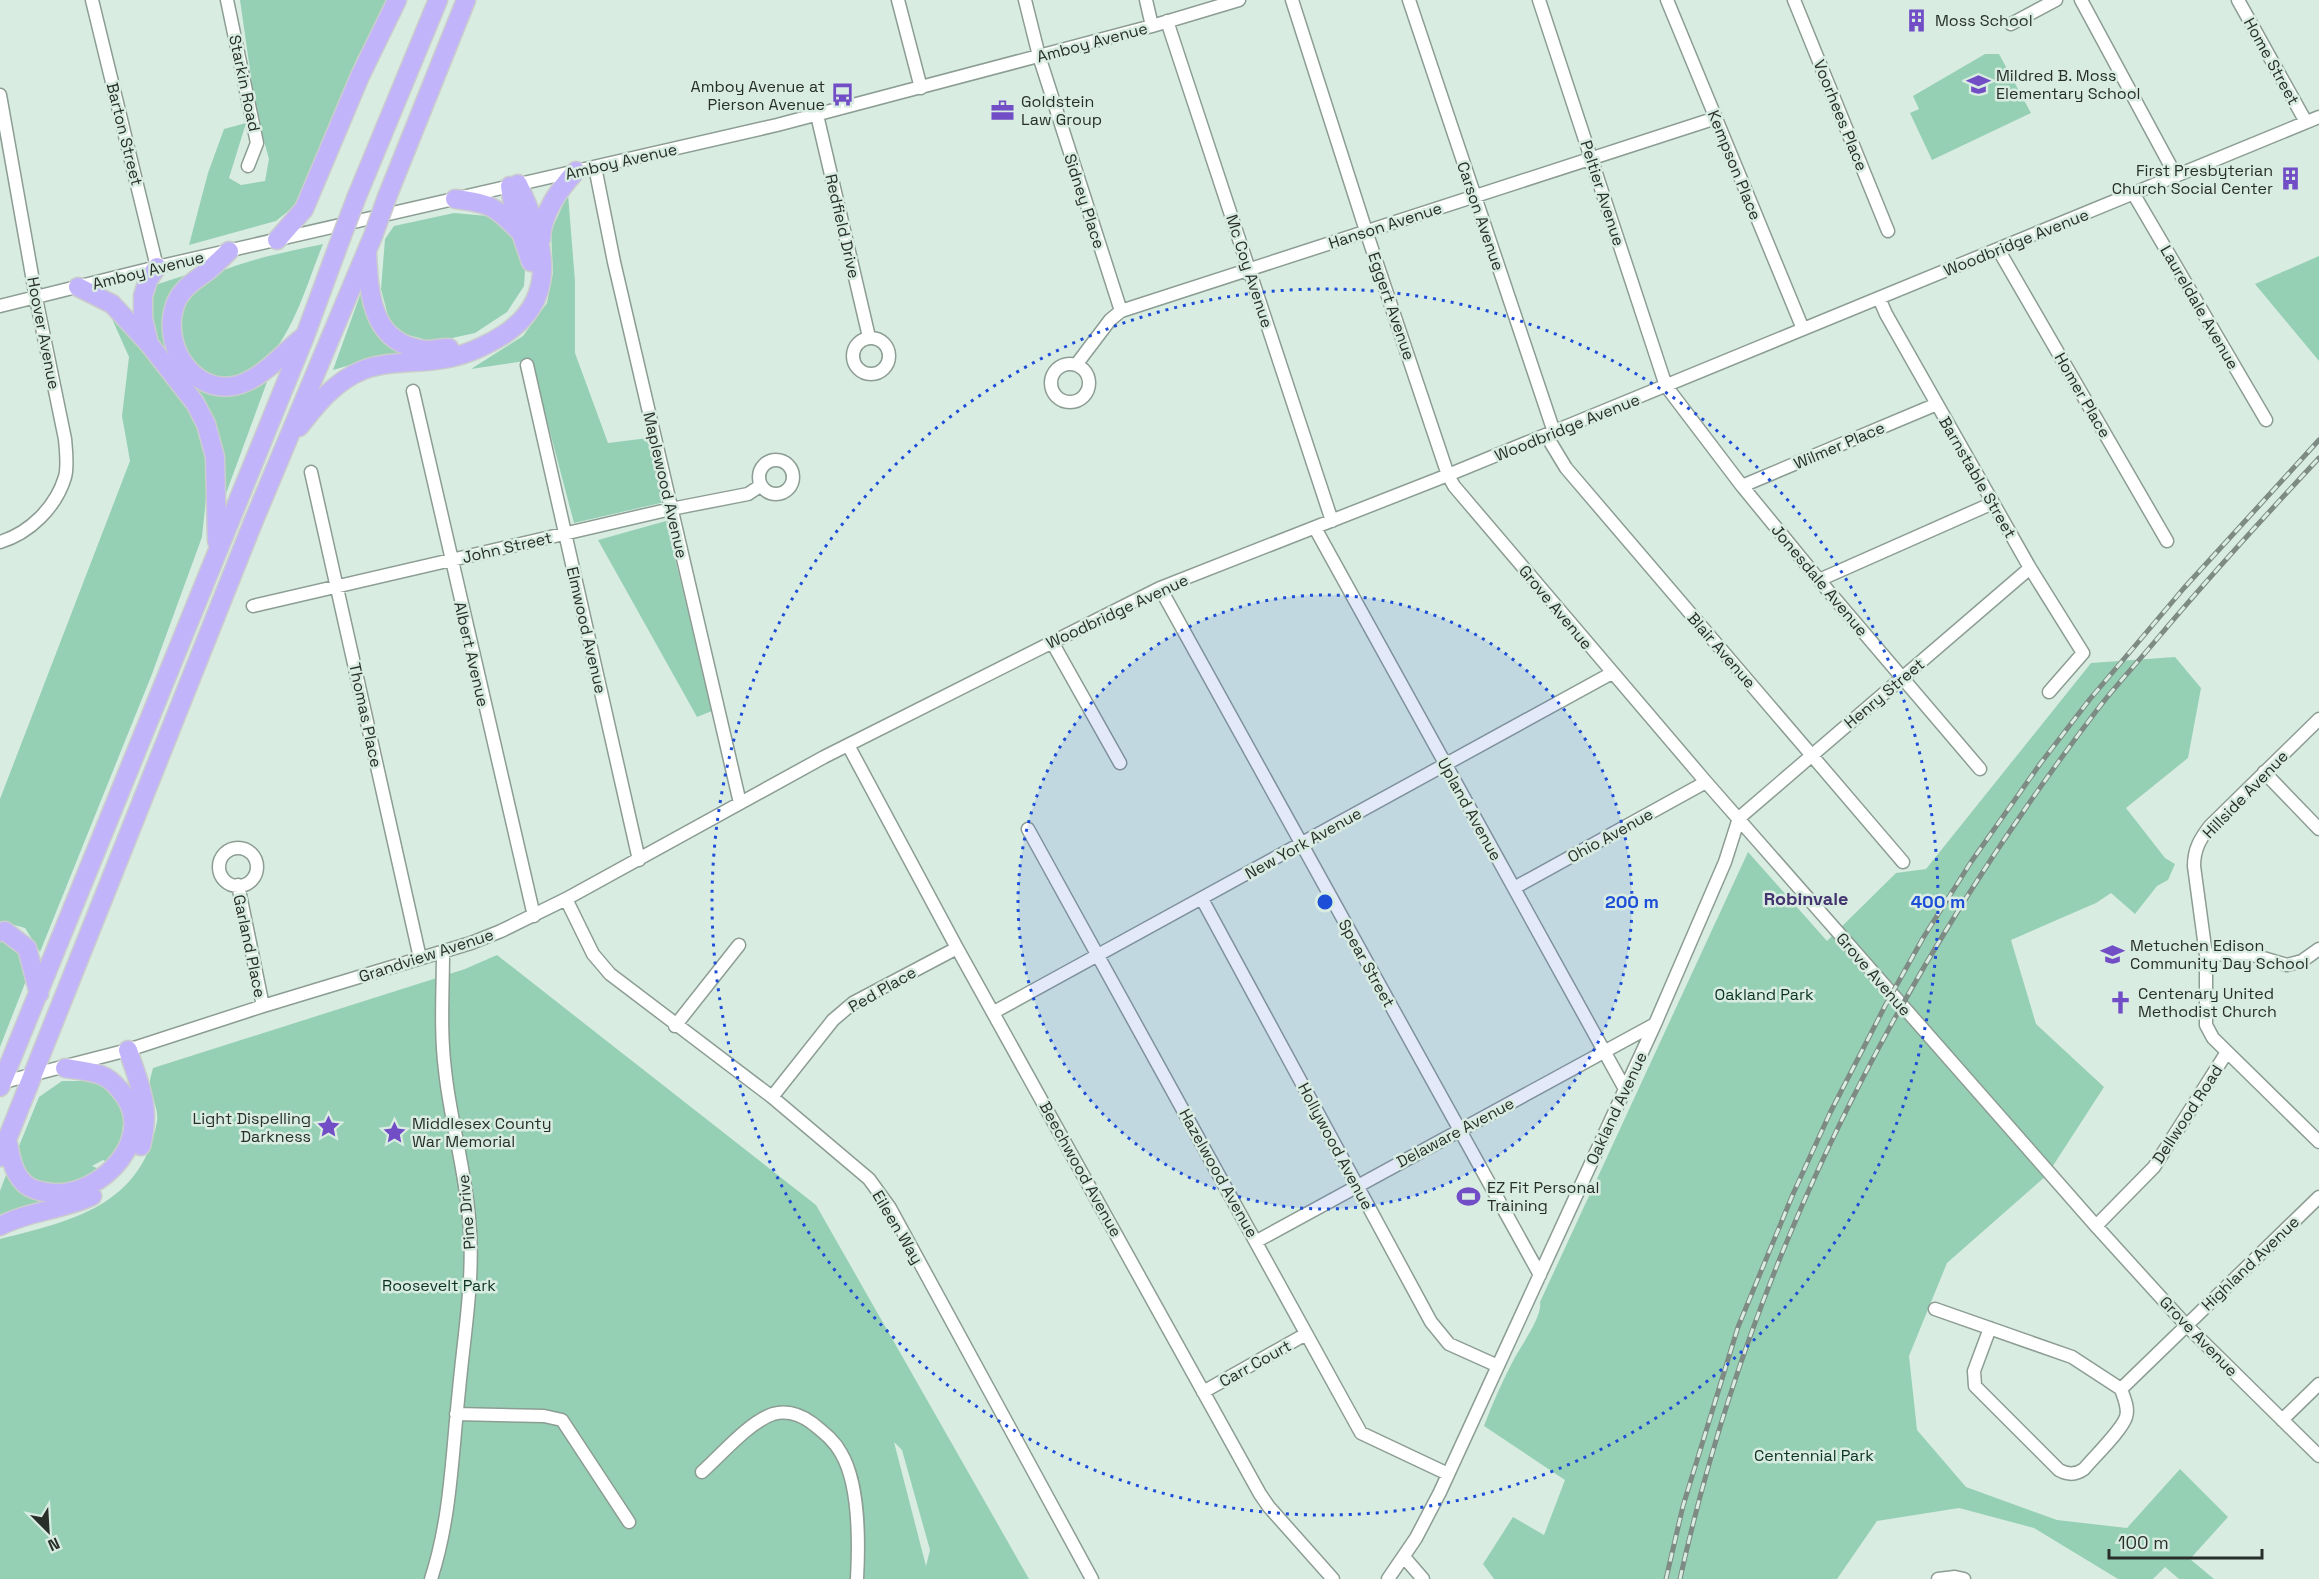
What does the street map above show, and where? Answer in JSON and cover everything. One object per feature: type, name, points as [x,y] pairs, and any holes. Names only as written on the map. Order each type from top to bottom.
[{"type":"highway","points":[[277,240],[304,209],[360,76],[397,0]]},
{"type":"highway","points":[[1,1084],[305,336],[340,238],[438,0]]},
{"type":"highway","points":[[0,1157],[286,442],[370,242],[466,0]]},
{"type":"highway","points":[[286,442],[321,398],[340,382],[363,370],[386,364],[428,362],[455,357],[504,335],[523,320],[534,304],[542,283],[541,225],[564,185],[576,171]]},
{"type":"highway","points":[[370,242],[369,287],[373,311],[386,331],[402,343],[426,350],[453,347],[483,335],[505,322],[524,298],[531,282],[531,259],[514,212],[514,185]]},
{"type":"highway","points":[[514,185],[534,224],[540,250]]},
{"type":"highway","points":[[456,199],[483,202],[500,211],[523,235]]},
{"type":"highway","points":[[229,251],[189,284],[176,304],[171,329],[173,341],[176,352],[187,369],[207,383],[223,387],[246,382],[263,372],[283,352],[305,336]]},
{"type":"highway","points":[[149,345],[143,318],[143,296],[148,280],[157,267]]},
{"type":"highway","points":[[78,287],[111,304],[149,345],[190,396],[206,424],[213,449],[217,479],[217,549]]},
{"type":"highway","points":[[0,932],[5,931],[27,948],[39,994]]},
{"type":"highway","points":[[0,1226],[9,1221],[81,1202],[107,1189],[128,1170],[140,1150],[146,1119],[144,1103],[128,1050]]},
{"type":"highway","points":[[7,1139],[14,1166],[22,1182],[42,1192],[74,1192],[89,1187],[105,1177],[118,1164],[128,1148],[133,1133],[130,1106],[124,1094],[101,1075],[65,1068]]},
{"type":"street","name":"Barton Street","points":[[92,0],[157,267]]},
{"type":"street","name":"Starkin Road","points":[[227,0],[257,144],[248,166]]},
{"type":"street","points":[[898,0],[921,88]]},
{"type":"street","name":"Sidney Place","points":[[1024,0],[1039,56],[1121,311]]},
{"type":"street","points":[[1146,0],[1152,26]]},
{"type":"street","name":"Amboy Avenue","points":[[0,306],[157,267],[817,115],[1152,26],[1239,0]]},
{"type":"street","name":"Eggert Avenue","points":[[1292,0],[1448,475]]},
{"type":"street","name":"Carson Avenue","points":[[1409,0],[1550,433]]},
{"type":"street","name":"Peltier Avenue","points":[[1539,0],[1666,386]]},
{"type":"street","name":"Kempson Place","points":[[1667,0],[1803,329]]},
{"type":"street","name":"Voorhees Place","points":[[1794,0],[1888,231]]},
{"type":"street","points":[[2011,24],[2056,0]]},
{"type":"street","points":[[2081,0],[2176,176]]},
{"type":"street","name":"Home Street","points":[[2238,0],[2306,122]]},
{"type":"street","name":"Mc Coy Avenue","points":[[1167,21],[1332,521]]},
{"type":"street","name":"Hoover Avenue","points":[[0,95],[36,298],[65,439],[66,475],[52,504],[16,537],[0,542]]},
{"type":"street","name":"Redfield Drive","points":[[817,115],[869,338]]},
{"type":"street","name":"Woodbridge Avenue","points":[[824,757],[1160,588],[1448,475],[2319,117]]},
{"type":"street","name":"Hanson Avenue","points":[[1076,365],[1110,320],[1121,311],[1716,118]]},
{"type":"street","name":"Maplewood Avenue","points":[[595,167],[614,262],[740,803]]},
{"type":"street","name":"Laureldale Avenue","points":[[2133,193],[2266,420]]},
{"type":"street","name":"Homer Place","points":[[1998,249],[2167,541]]},
{"type":"street","name":"Barnstable Street","points":[[1879,298],[2030,568],[2083,653],[2049,692]]},
{"type":"street","name":"Elmwood Avenue","points":[[527,365],[639,860]]},
{"type":"street","name":"Jonesdale Avenue","points":[[1666,386],[1742,486],[1819,580],[1980,769]]},
{"type":"street","name":"Albert Avenue","points":[[413,391],[534,916]]},
{"type":"street","name":"Wilmer Place","points":[[1742,486],[1937,404]]},
{"type":"street","name":"Blair Avenue","points":[[1550,433],[1566,468],[1903,862]]},
{"type":"street","name":"Thomas Place","points":[[311,472],[420,958]]},
{"type":"street","name":"Grove Avenue","points":[[1448,475],[1454,486],[1706,782],[2096,1226],[2186,1325],[2319,1456]]},
{"type":"street","name":"John Street","points":[[253,606],[672,509],[748,494],[760,486]]},
{"type":"street","points":[[1819,580],[1993,503]]},
{"type":"street","name":"Upland Avenue","points":[[1316,528],[1625,1089]]},
{"type":"street","name":"Henry Street","points":[[1739,818],[2030,568]]},
{"type":"street","name":"Spear Street","points":[[1160,588],[1539,1275]]},
{"type":"street","points":[[1052,642],[1120,762]]},
{"type":"street","name":"New York Avenue","points":[[994,1012],[1099,957],[1612,673]]},
{"type":"street","name":"Hillside Avenue","points":[[2319,719],[2210,826],[2200,839],[2194,854],[2206,955],[2206,1025],[2213,1038],[2319,1142]]},
{"type":"street","name":"Beechwood Avenue","points":[[848,745],[957,948],[1269,1507],[1333,1579]]},
{"type":"street","name":"Grandview Avenue","points":[[1,1084],[128,1050],[489,936],[534,916],[639,860],[824,757]]},
{"type":"street","points":[[2264,772],[2319,829]]},
{"type":"street","name":"Ohio Avenue","points":[[1514,888],[1706,782]]},
{"type":"street","name":"Oakland Avenue","points":[[1388,1579],[1416,1538],[1440,1492],[1655,1024],[1725,862],[1739,818]]},
{"type":"street","name":"Hazelwood Avenue","points":[[1028,829],[1361,1433],[1448,1474]]},
{"type":"street","name":"Garland Place","points":[[238,885],[263,1006]]},
{"type":"street","name":"Eileen Way","points":[[566,899],[593,954],[610,974],[675,1026],[772,1097],[868,1179],[890,1208],[1092,1579]]},
{"type":"street","name":"Hollywood Avenue","points":[[1202,899],[1439,1334],[1461,1351],[1498,1366]]},
{"type":"street","points":[[675,1026],[739,945]]},
{"type":"street","name":"Ped Place","points":[[772,1097],[833,1020],[852,1003],[957,948]]},
{"type":"street","points":[[2206,955],[2246,953],[2287,965],[2302,961],[2319,949]]},
{"type":"street","name":"Pine Drive","points":[[431,1579],[448,1505],[471,1242],[467,1198],[445,1072],[442,1028],[443,951]]},
{"type":"street","name":"Delaware Avenue","points":[[1257,1241],[1655,1024]]},
{"type":"street","name":"Dellwood Road","points":[[2096,1226],[2154,1167],[2227,1052]]},
{"type":"street","name":"Highland Avenue","points":[[2121,1389],[2319,1197]]},
{"type":"street","points":[[1935,1309],[1990,1328],[2072,1357],[2121,1389],[2127,1405],[2127,1417],[2084,1469],[2078,1473],[2064,1473],[2059,1470],[1975,1386],[1974,1371],[1990,1328]]},
{"type":"street","name":"Carr Court","points":[[1203,1392],[1306,1335]]},
{"type":"street","points":[[2282,1420],[2319,1384]]},
{"type":"street","points":[[702,1472],[764,1418],[785,1412],[806,1419],[831,1439],[848,1467],[855,1503],[858,1562],[856,1579]]},
{"type":"street","points":[[456,1414],[544,1416],[562,1419],[629,1522]]},
{"type":"street","points":[[1404,1557],[1423,1579]]},
{"type":"street","points":[[1938,1579],[1955,1577],[1964,1579]]},
{"type":"green space","points":[[240,0],[389,0],[357,58],[297,204],[276,221],[189,245],[208,173],[224,129],[246,123],[229,178],[241,185],[265,181],[269,159],[256,112]]},
{"type":"green space","points":[[1985,54],[1999,54],[2031,113],[1932,160],[1910,113],[1919,109],[1913,96]]},
{"type":"green space","points":[[568,194],[575,281],[575,353],[608,443],[648,438],[665,502],[574,523],[531,360],[471,369],[523,336],[547,303],[553,273],[551,231]]},
{"type":"green space","points":[[454,213],[499,217],[526,254],[524,286],[507,312],[475,333],[434,342],[401,333],[389,320],[381,289],[385,239],[394,226]]},
{"type":"green space","points":[[323,244],[290,325],[282,340],[261,365],[241,376],[214,379],[202,375],[193,367],[183,342],[181,328],[185,301],[191,291],[216,273],[234,266]]},
{"type":"green space","points":[[2319,256],[2319,361],[2255,284]]},
{"type":"green space","points":[[192,273],[175,291],[173,362],[152,326],[152,298],[155,285]]},
{"type":"green space","points":[[363,287],[369,320],[391,346],[419,355],[367,360],[333,370]]},
{"type":"green space","points":[[109,312],[178,390],[198,426],[209,470],[202,537],[152,674],[40,952],[25,928],[0,921],[0,799],[130,461],[122,416],[129,357]]},
{"type":"green space","points":[[188,380],[225,394],[267,382],[224,499]]},
{"type":"green space","points":[[666,521],[712,711],[697,717],[598,540]]},
{"type":"green space","points":[[2175,657],[2201,688],[2188,758],[2126,808],[2165,858],[2175,864],[2168,880],[2157,886],[2135,914],[2111,893],[2096,903],[2011,940],[2036,1024],[2104,1087],[2047,1175],[1947,1263],[1909,1356],[1917,1430],[1966,1487],[2057,1520],[2127,1528],[2180,1469],[2228,1517],[2190,1559],[2214,1579],[2179,1579],[2165,1567],[2153,1579],[2118,1579],[2034,1528],[1959,1508],[1877,1521],[1837,1579],[1494,1579],[1483,1564],[1513,1517],[1544,1535],[1565,1480],[1484,1426],[1505,1377],[1535,1323],[1540,1302],[1748,852],[1827,941],[1896,873],[1926,869],[2091,663]]},
{"type":"green space","points":[[0,935],[23,954],[29,973],[0,1047]]},
{"type":"green space","name":"Roosevelt Park","points":[[497,955],[816,1205],[1029,1579],[0,1579],[0,1239],[52,1225],[100,1205],[119,1191],[136,1173],[149,1150],[157,1121],[150,1084],[153,1068],[465,969]],"holes":[[[894,1442],[902,1450],[930,1550],[926,1566]]]},
{"type":"green space","points":[[62,1081],[95,1081],[113,1092],[124,1116],[121,1142],[109,1163],[103,1160],[92,1166],[101,1170],[87,1181],[50,1187],[31,1180],[22,1165],[19,1146],[39,1097]]},
{"type":"green space","points":[[6,1175],[26,1195],[54,1204],[0,1218],[0,1191]]},
{"type":"railway","points":[[1666,1579],[1683,1506],[1738,1327],[1793,1194],[1830,1113],[1923,938],[1971,862],[2040,764],[2090,699],[2184,588],[2319,440]]},
{"type":"railway","points":[[1680,1579],[1710,1460],[1747,1344],[1791,1232],[1841,1122],[1897,1015],[1958,910],[2025,809],[2097,710],[2217,570],[2319,458]]},
{"type":"place","name":"Moss School","points":[[1917,20]]},
{"type":"place","name":"Mildred B. Moss Elementary School","points":[[1978,84]]},
{"type":"place","name":"Amboy Avenue at Pierson Avenue","points":[[843,95]]},
{"type":"place","name":"Goldstein Law Group","points":[[1003,110]]},
{"type":"place","name":"First Presbyterian Church Social Center","points":[[2291,179]]},
{"type":"place","name":"Metuchen Edison Community Day School","points":[[2112,954]]},
{"type":"place","name":"Centenary United Methodist Church","points":[[2120,1002]]},
{"type":"place","name":"Light Dispelling Darkness","points":[[329,1127]]},
{"type":"place","name":"Middlesex County War Memorial","points":[[394,1132]]},
{"type":"place","name":"EZ Fit Personal Training","points":[[1469,1196]]},
{"type":"district","name":"Robinvale","points":[[1806,899]]},
{"type":"park label","name":"Oakland Park","points":[[1764,994]]},
{"type":"park label","name":"Centennial Park","points":[[1814,1455]]}]
